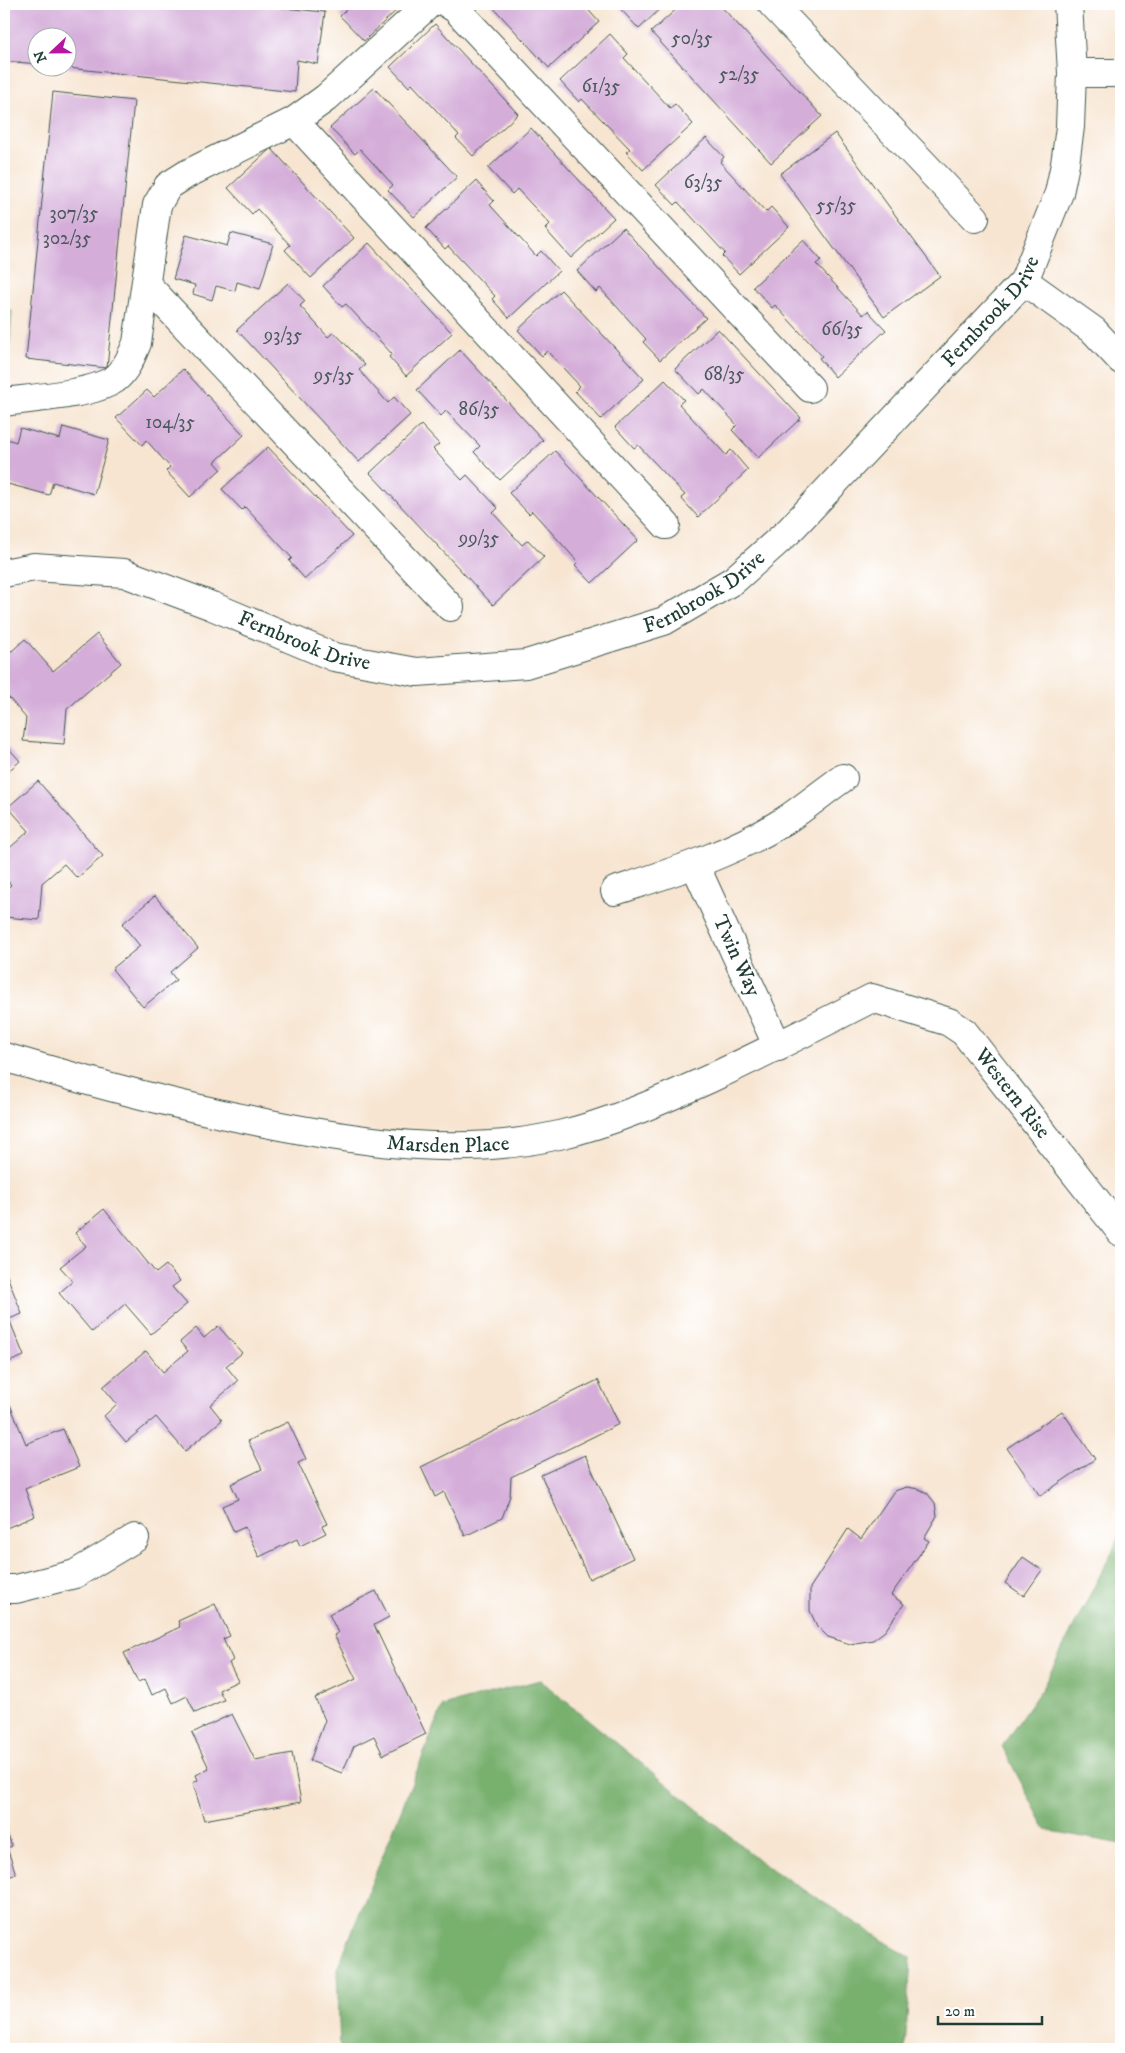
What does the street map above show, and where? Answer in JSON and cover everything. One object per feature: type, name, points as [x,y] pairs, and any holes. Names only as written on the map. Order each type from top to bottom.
[{"type":"street","points":[[4,402],[87,390],[115,379],[129,361],[137,343],[147,285],[157,205],[168,186],[186,174],[294,120],[326,98],[429,4]]},
{"type":"street","points":[[448,4],[456,9],[810,388]]},
{"type":"street","points":[[772,4],[975,218]]},
{"type":"street","name":"Fernbrook Drive","points":[[4,573],[34,567],[124,573],[334,657],[417,672],[526,664],[664,622],[734,580],[789,531],[1024,281],[1059,193],[1070,127],[1072,73],[1068,4]]},
{"type":"street","points":[[1072,73],[1121,73]]},
{"type":"street","points":[[294,120],[666,525]]},
{"type":"street","points":[[1024,281],[1094,331],[1121,360]]},
{"type":"street","points":[[147,285],[450,606]]},
{"type":"street","points":[[614,892],[695,865],[785,820],[843,778]]},
{"type":"street","name":"Twin Way","points":[[695,865],[778,1047]]},
{"type":"street","name":"Marsden Place","points":[[4,1057],[191,1108],[285,1127],[408,1145],[460,1148],[514,1144],[604,1123],[658,1102],[778,1047],[872,998]]},
{"type":"street","name":"Western Rise","points":[[872,998],[949,1022],[964,1032],[1121,1232]]},
{"type":"street","points":[[4,1589],[16,1589],[75,1574],[135,1538]]},
{"type":"green space","points":[[4,310],[12,311],[8,364],[4,364]]},
{"type":"green space","points":[[1121,1534],[1121,1844],[1046,1830],[1002,1746],[1043,1687]]},
{"type":"green space","points":[[540,1680],[765,1865],[911,1958],[905,2049],[340,2049],[337,1969],[443,1706]]},
{"type":"building","points":[[4,4],[240,4],[325,12],[318,64],[297,60],[295,92],[78,69],[78,28],[28,28],[28,63],[4,61]]},
{"type":"building","points":[[340,4],[403,4],[364,41],[340,16],[346,10]]},
{"type":"building","points":[[490,4],[571,4],[575,7],[583,4],[599,22],[549,68]]},
{"type":"building","points":[[616,4],[665,4],[639,29]]},
{"type":"building","points":[[682,4],[719,4],[822,116],[771,163],[651,32]]},
{"type":"building","points":[[435,24],[518,114],[473,156],[456,138],[459,135],[412,84],[409,87],[390,67]]},
{"type":"building","points":[[610,34],[628,54],[624,58],[670,108],[675,104],[693,124],[643,170],[626,152],[630,149],[582,99],[579,102],[560,81]]},
{"type":"building","points":[[374,88],[457,177],[414,217],[388,190],[393,185],[360,149],[355,154],[330,128]]},
{"type":"building","points":[[53,92],[134,101],[107,368],[26,359]]},
{"type":"building","points":[[531,128],[614,218],[571,258],[545,229],[550,224],[517,189],[512,194],[488,168]]},
{"type":"building","points":[[835,133],[940,276],[884,317],[780,174]]},
{"type":"building","points":[[706,138],[724,157],[720,162],[766,212],[771,207],[789,227],[739,274],[722,256],[725,253],[678,202],[675,205],[656,185]]},
{"type":"building","points":[[271,148],[354,238],[311,278],[285,250],[290,245],[257,209],[252,214],[228,188]]},
{"type":"building","points":[[476,181],[494,201],[490,205],[536,256],[541,251],[559,271],[509,318],[492,299],[495,296],[448,246],[445,249],[426,228]]},
{"type":"building","points":[[623,228],[706,318],[660,360],[643,342],[646,339],[600,288],[596,292],[577,271]]},
{"type":"building","points":[[231,233],[273,244],[260,289],[237,282],[235,291],[216,286],[212,300],[193,294],[195,285],[173,279],[186,235],[227,246]]},
{"type":"building","points":[[803,240],[821,260],[816,264],[863,315],[868,311],[886,330],[835,377],[819,358],[822,356],[775,305],[772,308],[753,287]]},
{"type":"building","points":[[369,243],[452,333],[406,376],[389,357],[392,354],[346,304],[342,307],[323,286]]},
{"type":"building","points":[[288,283],[305,301],[300,306],[328,337],[334,332],[365,365],[359,370],[388,403],[394,397],[410,415],[359,462],[237,330]]},
{"type":"building","points":[[561,290],[644,379],[601,419],[575,391],[580,386],[547,351],[542,356],[518,330]]},
{"type":"building","points":[[718,329],[801,418],[758,458],[732,430],[737,425],[704,389],[699,394],[675,369]]},
{"type":"building","points":[[460,350],[543,440],[500,480],[474,452],[480,446],[446,411],[441,416],[417,390]]},
{"type":"building","points":[[183,369],[244,435],[215,462],[221,469],[190,497],[166,471],[170,467],[146,440],[142,445],[116,418],[147,390],[154,397]]},
{"type":"building","points":[[665,380],[684,400],[679,404],[726,455],[731,450],[748,470],[698,517],[681,498],[685,495],[638,445],[634,448],[615,427]]},
{"type":"building","points":[[421,425],[439,444],[433,449],[462,480],[467,475],[498,508],[493,513],[522,545],[528,540],[544,557],[493,605],[370,473]]},
{"type":"building","points":[[63,427],[109,440],[94,494],[53,482],[49,495],[8,484],[4,500],[4,438],[16,442],[20,428],[60,439]]},
{"type":"building","points":[[268,447],[352,536],[305,579],[289,561],[292,558],[245,507],[242,510],[222,489]]},
{"type":"building","points":[[555,451],[638,540],[592,583],[575,565],[578,562],[532,511],[529,514],[509,493]]},
{"type":"building","points":[[97,634],[121,663],[67,709],[64,744],[23,741],[26,718],[4,692],[4,650],[12,651],[25,639],[53,671]]},
{"type":"building","points":[[4,743],[20,761],[4,775]]},
{"type":"building","points":[[38,781],[103,856],[77,878],[64,864],[42,883],[39,920],[4,917],[5,890],[11,885],[4,876],[4,853],[29,831],[8,807]]},
{"type":"building","points":[[155,896],[198,948],[170,972],[176,980],[143,1007],[112,969],[140,946],[122,924]]},
{"type":"building","points":[[104,1209],[156,1273],[166,1265],[180,1281],[172,1287],[187,1304],[151,1334],[125,1304],[92,1332],[59,1293],[73,1281],[60,1267],[86,1246],[75,1233]]},
{"type":"building","points":[[4,1268],[22,1314],[9,1319],[24,1356],[4,1364]]},
{"type":"building","points":[[218,1326],[242,1353],[226,1366],[238,1381],[210,1405],[222,1420],[185,1451],[156,1417],[126,1442],[104,1416],[117,1404],[103,1387],[146,1351],[163,1372],[188,1351],[180,1342],[196,1328],[204,1338]]},
{"type":"building","points":[[598,1380],[619,1424],[511,1477],[510,1496],[502,1518],[465,1536],[444,1492],[435,1497],[421,1467]]},
{"type":"building","points":[[4,1390],[26,1444],[63,1429],[79,1467],[25,1489],[35,1516],[4,1529]]},
{"type":"building","points":[[1062,1411],[1095,1459],[1040,1496],[1007,1448]]},
{"type":"building","points":[[288,1422],[306,1459],[298,1463],[327,1524],[322,1526],[326,1533],[300,1546],[297,1539],[259,1557],[245,1527],[234,1532],[222,1506],[238,1499],[231,1484],[262,1469],[248,1441]]},
{"type":"building","points":[[585,1455],[633,1558],[589,1579],[541,1475]]},
{"type":"building","points":[[907,1487],[919,1489],[927,1493],[935,1503],[937,1516],[924,1538],[929,1541],[891,1595],[904,1604],[885,1631],[873,1640],[850,1644],[828,1637],[817,1626],[810,1611],[810,1588],[848,1529],[861,1539],[894,1491]]},
{"type":"building","points":[[1023,1557],[1042,1570],[1024,1596],[1005,1583]]},
{"type":"building","points":[[376,1591],[389,1617],[374,1625],[426,1734],[383,1755],[374,1736],[354,1746],[342,1773],[310,1761],[325,1720],[315,1698],[356,1679],[334,1635],[338,1633],[329,1614]]},
{"type":"building","points":[[215,1604],[230,1636],[223,1639],[233,1660],[229,1663],[238,1681],[219,1690],[224,1700],[195,1713],[187,1696],[173,1703],[166,1688],[152,1695],[145,1679],[138,1682],[124,1653],[180,1627],[178,1621]]},
{"type":"building","points":[[232,1714],[255,1760],[292,1753],[301,1802],[204,1820],[193,1783],[198,1780],[196,1775],[209,1768],[192,1733]]},
{"type":"building","points":[[4,1825],[12,1846],[7,1848],[16,1874],[4,1879]]}]
